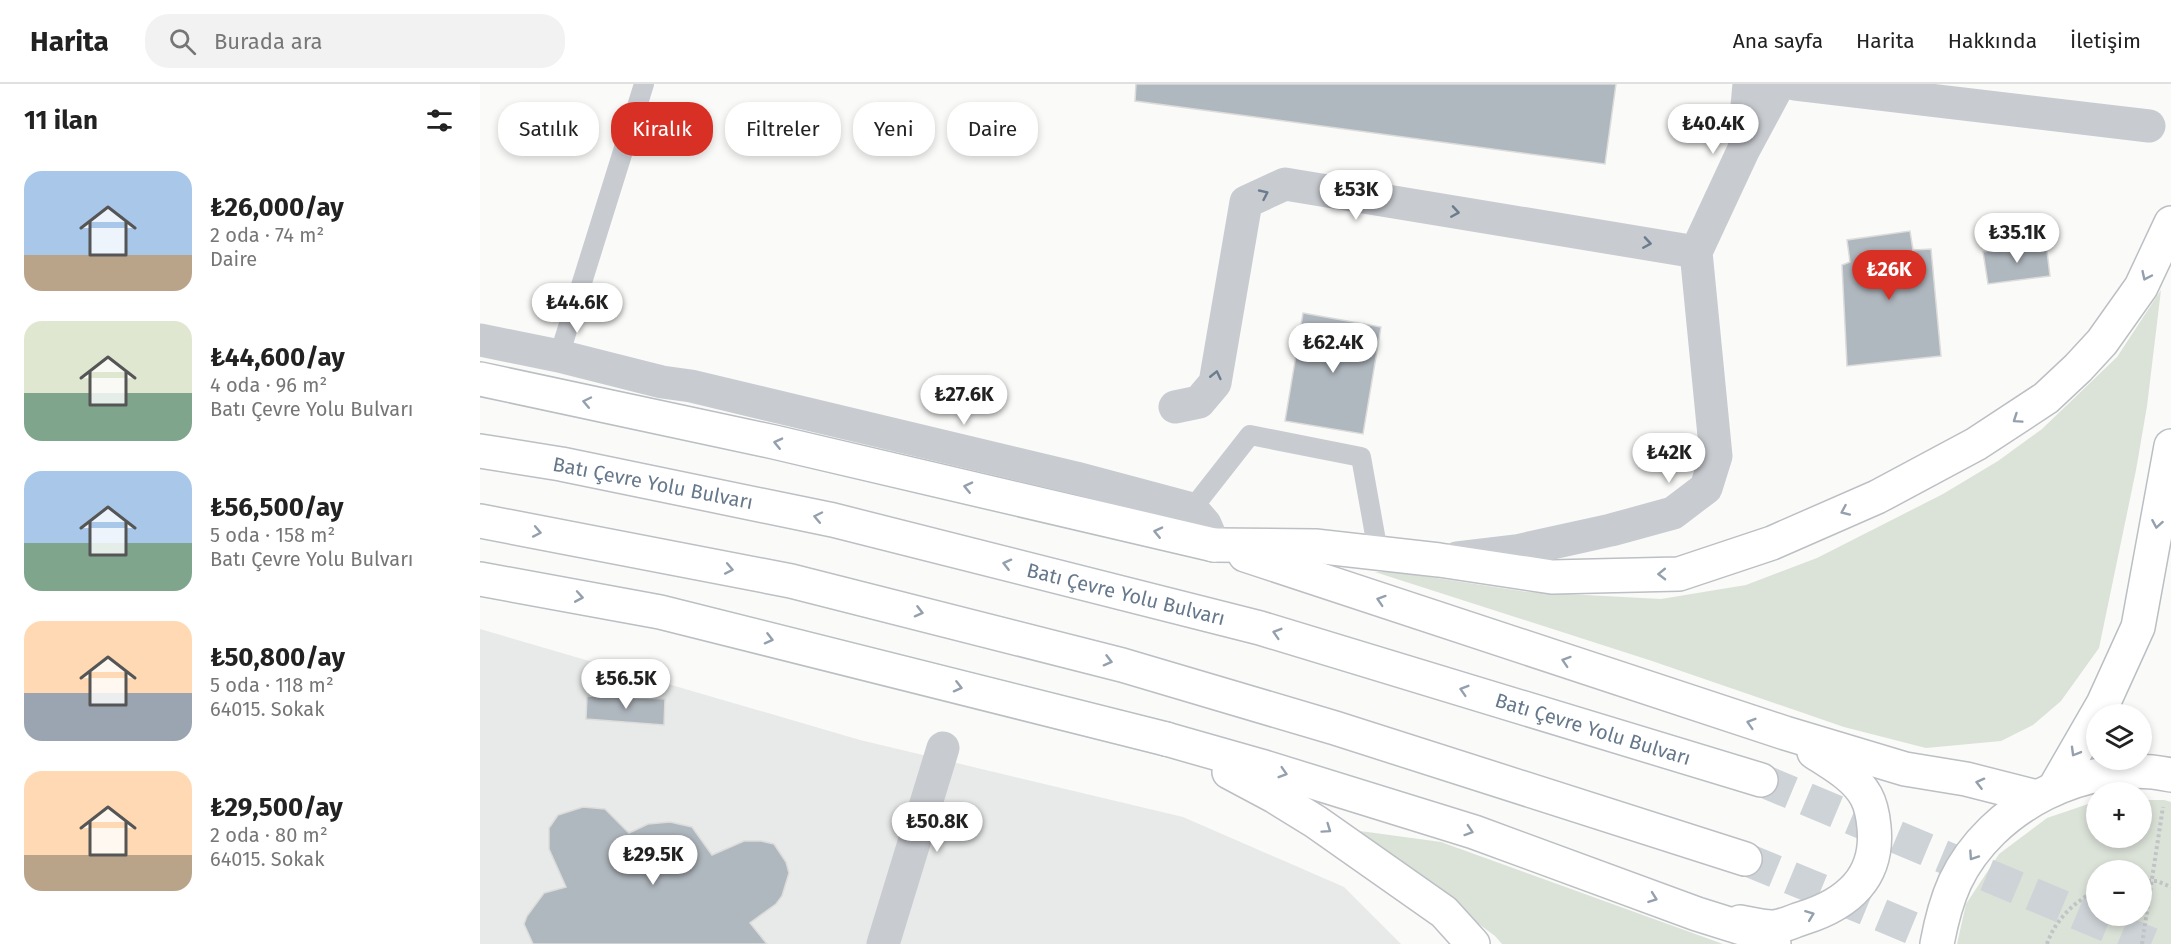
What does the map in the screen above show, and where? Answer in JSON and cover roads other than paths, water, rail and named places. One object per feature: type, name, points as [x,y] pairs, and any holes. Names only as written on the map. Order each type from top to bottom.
[{"type":"main road","points":[[1215,545],[1315,546],[1378,552],[1552,577],[1679,574],[1772,543],[1877,497],[1976,444],[2046,398],[2102,342],[2141,287],[2171,223]]},
{"type":"main road","points":[[480,379],[774,442],[1215,545],[1785,733],[1905,769],[2045,793]]},
{"type":"main road","points":[[2045,793],[2103,704],[2138,627],[2171,446]]},
{"type":"main road","name":"Batı Çevre Yolu Bulvarı","points":[[480,452],[561,464],[833,520],[1260,628],[1761,780]]},
{"type":"main road","points":[[480,521],[791,581],[1122,665],[1335,728],[1745,859]]},
{"type":"main road","points":[[480,579],[660,612],[1166,739],[1474,832],[1748,930],[1774,944]]},
{"type":"main road","points":[[1712,919],[1774,927],[1808,916],[1841,901],[1855,890],[1870,865],[1875,850],[1875,833],[1873,815],[1866,795],[1851,777],[1785,733]]},
{"type":"main road","points":[[1166,739],[1274,796],[1316,822],[1444,912],[1473,944]]},
{"type":"main road","points":[[1937,944],[1942,917],[1956,881],[1978,848],[2005,820],[2045,793],[2088,777],[2124,772],[2160,773],[2168,788]]},
{"type":"street","points":[[1743,150],[1749,84]]},
{"type":"street","points":[[1439,560],[1516,551],[1611,530],[1673,513],[1706,488],[1716,456],[1696,252],[1743,150],[1779,84]]},
{"type":"street","points":[[1795,84],[2149,126]]},
{"type":"street","points":[[1174,407],[1199,402],[1215,383],[1246,202],[1285,184],[1696,252]]},
{"type":"street","points":[[480,340],[559,356],[662,382],[691,386],[1076,478],[1192,509],[1205,524],[1215,545]]},
{"type":"street","points":[[883,944],[943,748]]},
{"type":"lane","points":[[559,356],[644,84]]},
{"type":"lane","points":[[1192,509],[1250,435],[1361,457],[1378,552]]},
{"type":"tunnel","points":[[1761,780],[2151,944]]},
{"type":"tunnel","points":[[1745,859],[1951,944]]}]
